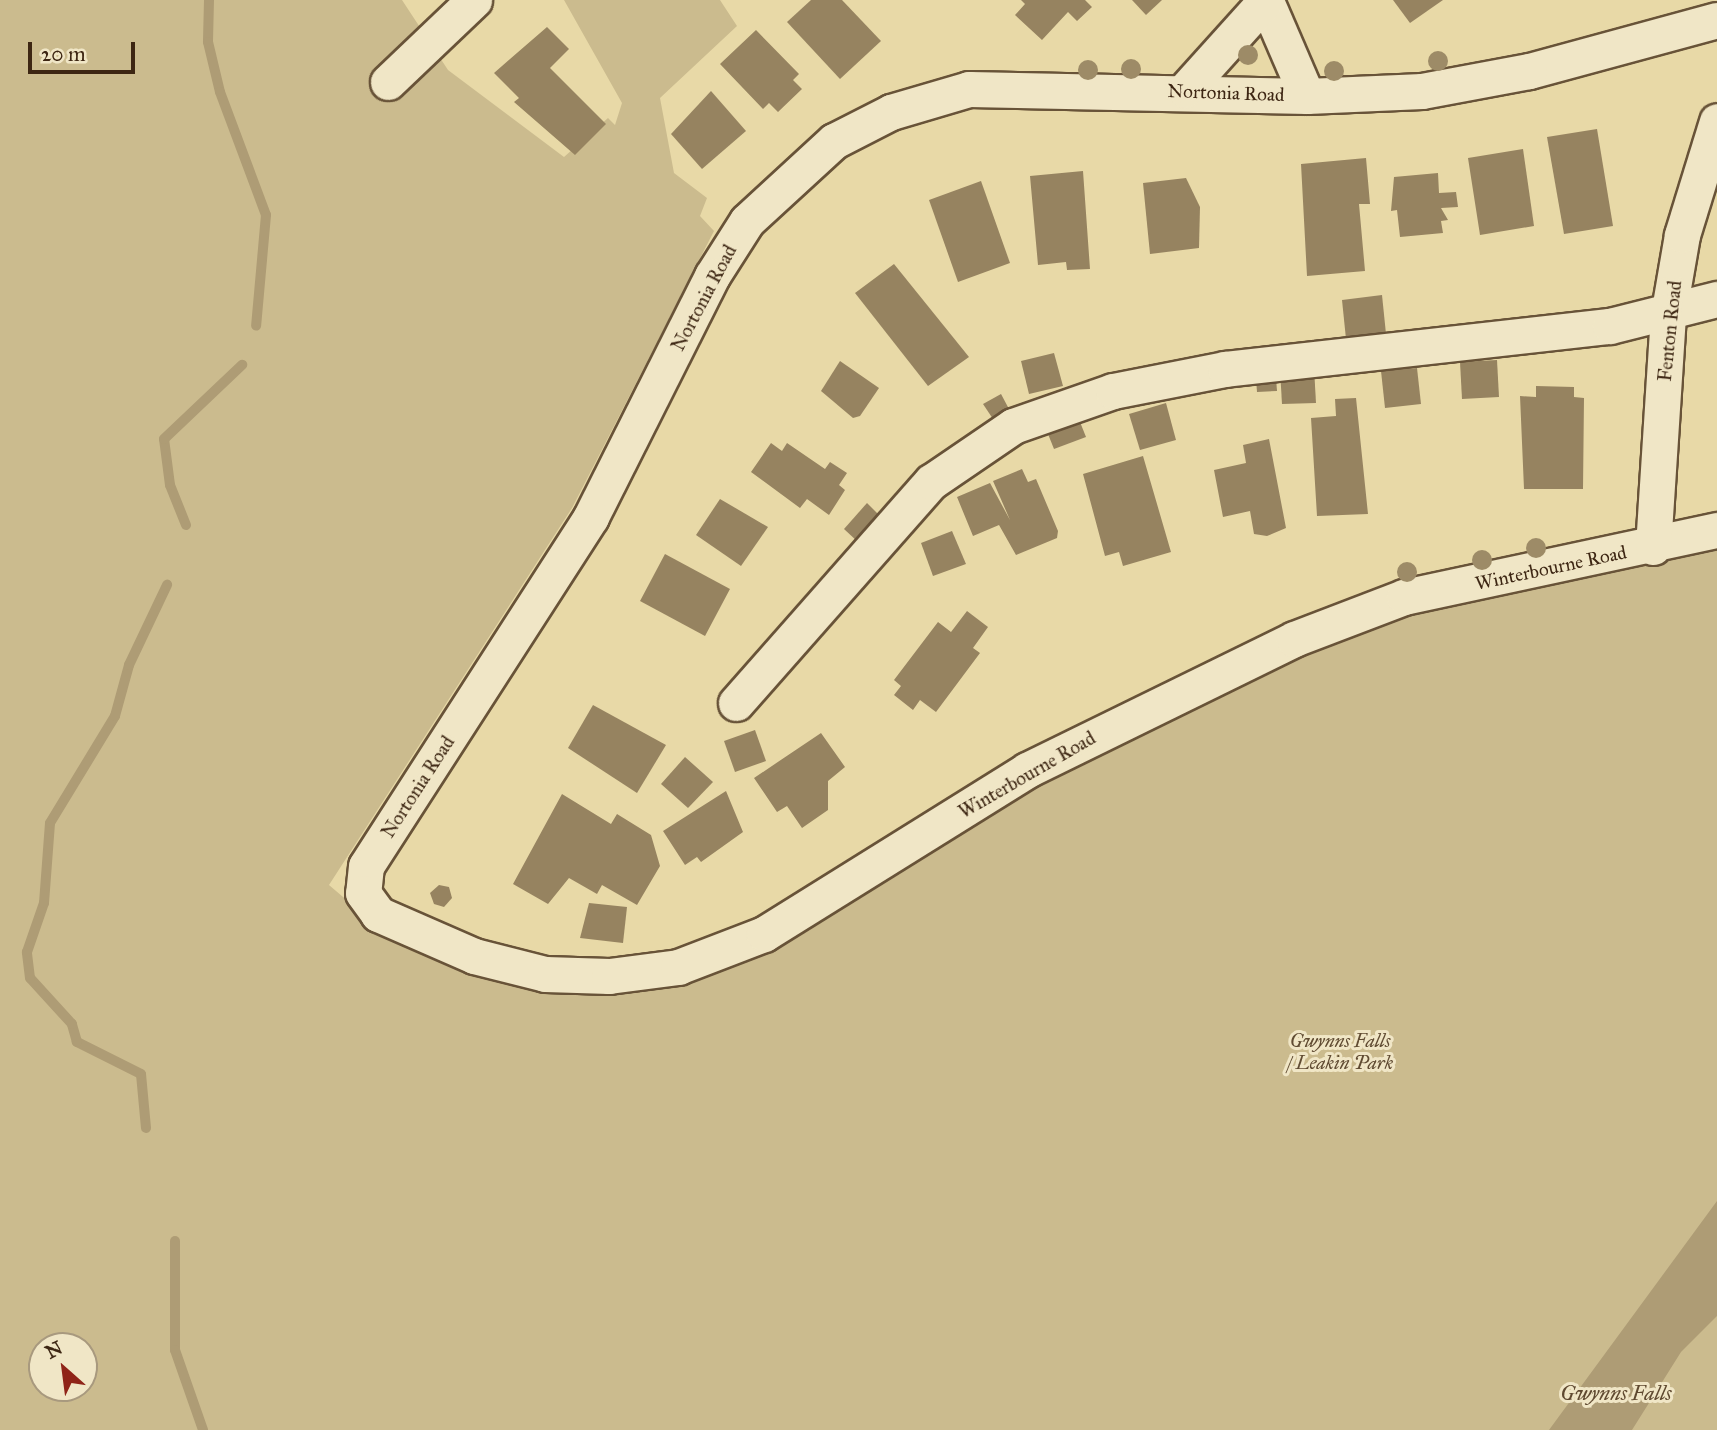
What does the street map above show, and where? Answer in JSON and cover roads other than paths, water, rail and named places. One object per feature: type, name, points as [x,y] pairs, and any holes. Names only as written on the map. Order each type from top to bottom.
[{"type":"street","points":[[388,82],[474,0]]},
{"type":"street","points":[[1185,90],[1266,1],[1307,96]]},
{"type":"street","name":"Nortonia Road","points":[[363,893],[366,866],[591,517],[712,276],[747,221],[791,177],[834,141],[891,112],[969,89],[1185,90],[1307,96],[1422,91],[1529,71],[1717,20]]},
{"type":"street","name":"Fenton Road","points":[[1654,547],[1668,316],[1688,208],[1717,121]]},
{"type":"street","points":[[736,703],[931,482],[1013,426],[1113,391],[1225,369],[1668,316],[1717,299]]},
{"type":"street","name":"Winterbourne Road","points":[[363,893],[390,919],[474,957],[545,974],[609,976],[678,967],[764,933],[1027,770],[1294,639],[1404,597],[1654,547],[1717,530]]},
{"type":"water","name":"Gwynns Falls","points":[[1717,1201],[1717,1316],[1681,1352],[1632,1430],[1549,1430]]},
{"type":"waterway","points":[[209,0],[208,42],[220,92],[266,215],[256,326]]},
{"type":"waterway","points":[[186,525],[170,485],[164,439],[242,365]]},
{"type":"waterway","points":[[146,1128],[141,1074],[77,1042],[72,1024],[30,978],[27,952],[44,903],[50,823],[115,716],[129,665],[167,585]]},
{"type":"waterway","points":[[175,1241],[175,1350],[203,1430]]},
{"type":"park label","name":"Gwynns Falls / Leakin Park","points":[[1340,1052]]}]
